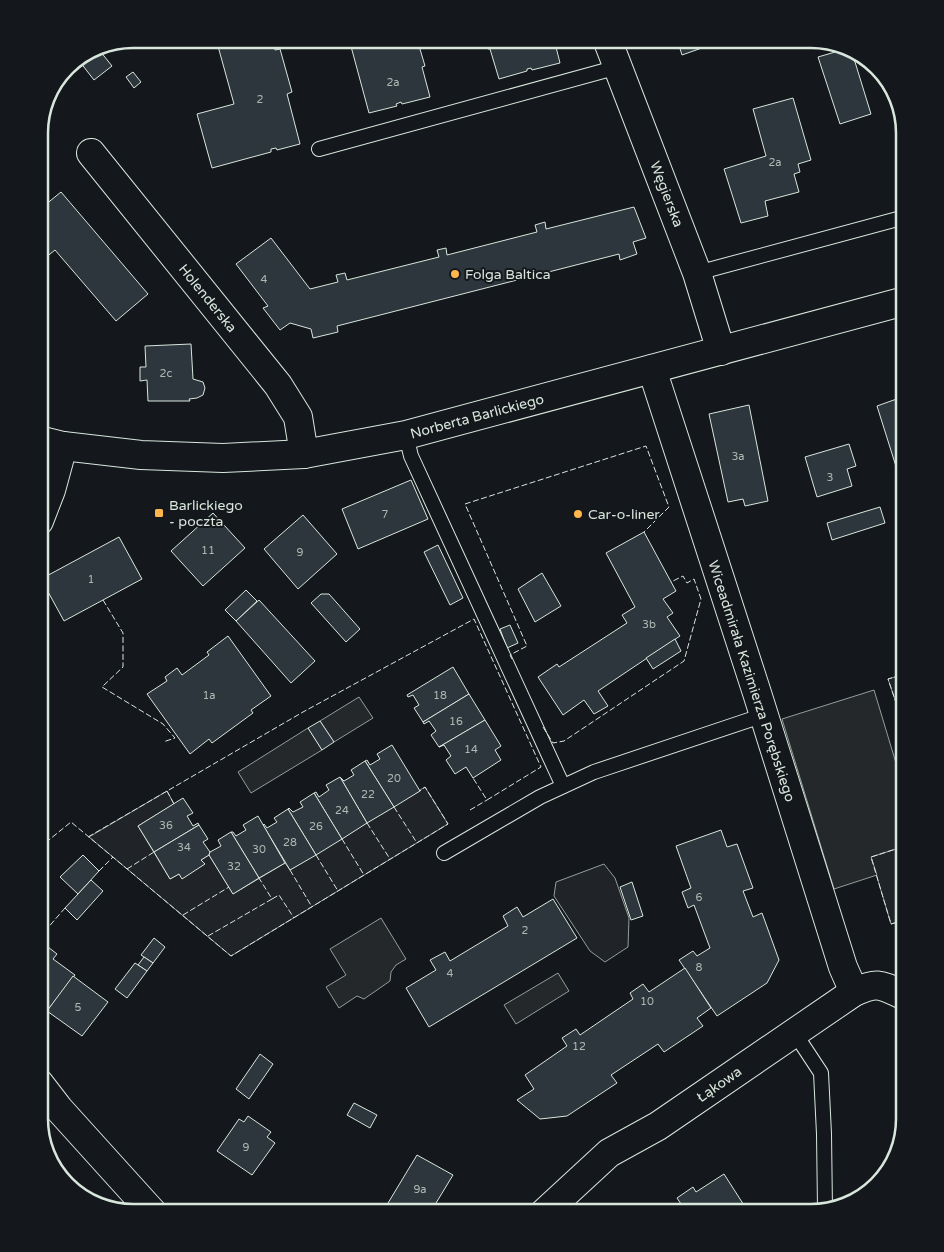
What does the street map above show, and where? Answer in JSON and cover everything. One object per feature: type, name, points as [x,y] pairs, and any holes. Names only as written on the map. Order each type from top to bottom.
[{"type":"street","name":"Węgierska","points":[[611,48],[697,273],[722,351]]},
{"type":"street","name":"Holenderska","points":[[91,153],[278,385],[298,417],[304,454]]},
{"type":"street","name":"Norberta Barlickiego","points":[[51,443],[141,455],[223,458],[304,454],[406,435],[896,303]]},
{"type":"street","name":"Wiceadmirała Kazimierza Porębskiego","points":[[652,369],[843,967],[854,992]]},
{"type":"street","points":[[48,498],[51,490],[51,443]]},
{"type":"street","name":"Łąkowa","points":[[554,1204],[609,1153],[658,1126],[854,992],[870,985],[882,986],[896,992]]},
{"type":"street","points":[[48,1094],[59,1109],[145,1204]]},
{"type":"lane","points":[[319,149],[618,67]]},
{"type":"lane","points":[[697,273],[896,219]]},
{"type":"lane","points":[[406,435],[411,456],[563,786]]},
{"type":"lane","points":[[444,853],[540,797],[594,772],[764,715]]},
{"type":"lane","points":[[794,1032],[821,1073],[825,1204]]},
{"type":"shaded area","points":[[896,677],[896,703],[888,679]]},
{"type":"shaded area","points":[[874,690],[896,763],[896,849],[871,857],[877,875],[834,889],[782,719]]},
{"type":"shaded area","points":[[359,697],[373,718],[334,742],[320,721]]},
{"type":"shaded area","points":[[308,728],[322,750],[251,793],[238,772]]},
{"type":"shaded area","points":[[425,787],[448,824],[231,956],[89,837],[167,791],[174,804],[138,826],[170,879],[179,874],[182,878],[204,864],[201,860],[209,855],[233,894],[285,863],[290,870]]},
{"type":"shaded area","points":[[896,849],[896,923],[891,924],[871,857]]},
{"type":"shaded area","points":[[604,864],[615,878],[629,918],[628,947],[605,962],[590,951],[554,896],[556,882]]},
{"type":"shaded area","points":[[381,918],[406,959],[396,965],[391,972],[390,981],[364,999],[357,996],[339,1008],[326,987],[346,975],[330,949]]},
{"type":"shaded area","points":[[558,973],[569,991],[516,1024],[504,1005]]},
{"type":"building","points":[[218,48],[280,49],[292,92],[287,94],[300,144],[277,150],[276,148],[271,149],[271,152],[212,168],[197,114],[234,104]]},
{"type":"building","points":[[351,48],[420,48],[425,66],[422,67],[430,97],[402,104],[401,102],[396,104],[397,106],[369,113]]},
{"type":"building","points":[[556,48],[560,63],[532,70],[531,68],[527,69],[527,71],[499,79],[490,49],[488,49]]},
{"type":"building","points":[[680,48],[702,48],[682,55]]},
{"type":"building","points":[[837,51],[854,59],[871,114],[840,124],[818,57]]},
{"type":"building","points":[[102,53],[112,66],[94,80],[82,64]]},
{"type":"building","points":[[133,72],[141,82],[134,88],[126,77]]},
{"type":"building","points":[[793,98],[811,160],[798,164],[800,172],[794,174],[799,192],[765,201],[768,216],[741,223],[724,169],[766,156],[753,109]]},
{"type":"building","points":[[61,192],[148,294],[116,321],[55,250],[48,256],[48,203]]},
{"type":"building","name":"Folga Baltica","points":[[634,207],[646,238],[633,242],[637,254],[620,260],[619,254],[337,326],[338,332],[313,338],[311,329],[290,323],[280,330],[263,308],[268,306],[236,264],[271,238],[310,289],[338,282],[336,275],[345,273],[347,280],[439,257],[437,250],[446,248],[447,255],[537,232],[535,225],[545,222],[546,229]]},
{"type":"building","points":[[191,344],[193,379],[203,382],[205,388],[203,395],[189,399],[190,401],[148,401],[147,380],[140,381],[140,367],[146,367],[145,346]]},
{"type":"building","points":[[896,399],[896,466],[877,406]]},
{"type":"building","points":[[749,405],[768,501],[745,506],[743,499],[728,502],[709,414]]},
{"type":"building","points":[[849,444],[856,466],[847,469],[852,486],[817,497],[805,457]]},
{"type":"building","points":[[411,480],[428,519],[358,549],[342,509]]},
{"type":"building","points":[[880,507],[885,523],[832,540],[827,523]]},
{"type":"building","points":[[213,513],[245,548],[203,586],[171,551]]},
{"type":"building","points":[[303,515],[337,554],[298,589],[264,549]]},
{"type":"building","points":[[644,532],[676,591],[663,599],[673,613],[667,617],[680,636],[598,691],[608,706],[594,714],[584,700],[563,715],[538,677],[557,664],[559,667],[627,623],[622,615],[635,607],[606,553]]},
{"type":"building","points":[[119,537],[142,579],[64,621],[48,592],[48,575]]},
{"type":"building","points":[[438,545],[463,598],[450,605],[424,552]]},
{"type":"building","points":[[542,573],[561,606],[535,622],[518,589]]},
{"type":"building","points":[[246,590],[257,601],[236,621],[225,610]]},
{"type":"building","points":[[321,594],[329,594],[360,629],[346,642],[311,603]]},
{"type":"building","points":[[259,600],[315,661],[291,683],[236,621]]},
{"type":"building","points":[[510,625],[518,643],[507,648],[500,629]]},
{"type":"building","points":[[228,636],[271,696],[251,710],[253,713],[212,743],[209,739],[190,754],[147,694],[167,681],[165,677],[177,668],[182,675],[209,655],[207,652]]},
{"type":"building","points":[[675,639],[681,651],[653,669],[646,658]]},
{"type":"building","points":[[453,667],[469,694],[423,722],[414,708],[419,705],[413,695],[408,697],[407,695]]},
{"type":"building","points":[[469,694],[485,720],[439,747],[431,735],[436,731],[429,721],[424,724],[423,722]]},
{"type":"building","points":[[485,720],[501,746],[495,750],[501,760],[473,778],[466,767],[455,774],[446,760],[451,756],[444,745],[439,747]]},
{"type":"building","points":[[320,721],[334,742],[322,750],[308,728]]},
{"type":"building","points":[[392,745],[420,791],[394,807],[365,761],[367,760],[370,765],[380,759],[377,754]]},
{"type":"building","points":[[365,761],[394,807],[367,823],[340,777],[344,781],[354,775],[351,770]]},
{"type":"building","points":[[340,777],[367,823],[342,839],[314,793],[316,792],[319,797],[329,790],[326,785]]},
{"type":"building","points":[[314,793],[342,839],[316,855],[288,809],[293,812],[303,807],[300,802]]},
{"type":"building","points":[[183,798],[193,813],[187,816],[193,826],[198,823],[199,825],[154,852],[138,826]]},
{"type":"building","points":[[288,809],[316,855],[290,870],[263,825],[267,828],[277,822],[274,818]]},
{"type":"building","points":[[258,816],[285,863],[259,878],[231,832],[236,836],[246,830],[243,825]]},
{"type":"building","points":[[199,825],[208,839],[203,842],[210,852],[209,855],[201,860],[205,864],[182,879],[179,874],[170,879],[154,852]]},
{"type":"building","points":[[721,830],[727,847],[737,844],[753,888],[743,891],[753,917],[762,913],[779,960],[767,983],[717,1016],[679,960],[693,951],[697,956],[710,948],[694,905],[688,908],[682,892],[691,888],[676,846]]},
{"type":"building","points":[[231,832],[259,878],[233,894],[209,855],[210,852],[221,846],[218,840]]},
{"type":"building","points":[[83,855],[99,871],[78,894],[60,877]]},
{"type":"building","points":[[91,880],[103,891],[77,920],[65,908]]},
{"type":"building","points":[[632,882],[643,916],[631,920],[620,887]]},
{"type":"building","points":[[553,899],[577,938],[429,1027],[406,988],[436,970],[430,960],[445,952],[450,961],[508,926],[503,916],[517,907],[523,917]]},
{"type":"building","points":[[154,938],[165,947],[153,963],[141,955]]},
{"type":"building","points":[[48,947],[57,954],[53,959],[75,975],[48,1010]]},
{"type":"building","points":[[144,957],[153,963],[147,971],[138,965]]},
{"type":"building","points":[[135,963],[147,971],[127,998],[115,989]]},
{"type":"building","points":[[685,968],[711,1008],[697,1018],[703,1026],[664,1052],[658,1044],[611,1075],[617,1083],[567,1116],[540,1119],[517,1100],[534,1089],[525,1075],[567,1046],[562,1038],[576,1029],[580,1035],[633,999],[630,993],[643,984],[649,992]]},
{"type":"building","points":[[73,976],[108,1002],[82,1036],[48,1012]]},
{"type":"building","points":[[260,1054],[273,1064],[249,1099],[236,1089]]},
{"type":"building","points":[[354,1103],[377,1115],[370,1128],[347,1115]]},
{"type":"building","points":[[248,1116],[271,1132],[267,1137],[275,1143],[252,1175],[217,1151],[239,1119],[244,1122]]},
{"type":"building","points":[[417,1155],[453,1175],[435,1204],[387,1204]]},
{"type":"building","points":[[724,1174],[743,1204],[681,1204],[677,1198],[693,1187],[696,1192]]},
{"type":"fence","points":[[512,659],[510,655],[527,646],[465,504],[646,446],[669,507],[644,532]]},
{"type":"fence","points":[[543,727],[553,743],[564,741],[684,661],[701,599],[694,579],[687,583],[683,576],[671,582]]},
{"type":"fence","points":[[103,600],[123,633],[123,667],[102,687],[163,724],[175,738],[163,742]]},
{"type":"fence","points":[[88,837],[303,712],[474,619],[541,767],[487,800],[473,778]]},
{"type":"fence","points":[[896,677],[888,679],[896,703]]},
{"type":"fence","points":[[48,841],[71,822],[231,956],[448,824],[425,787],[420,791]]},
{"type":"fence","points":[[167,791],[174,804]]},
{"type":"fence","points":[[470,810],[487,800]]},
{"type":"fence","points":[[394,807],[417,843]]},
{"type":"fence","points":[[367,823],[390,859]]},
{"type":"fence","points":[[342,839],[364,875]]},
{"type":"fence","points":[[896,849],[871,857],[891,924],[896,923]]},
{"type":"fence","points":[[127,869],[154,852]]},
{"type":"fence","points":[[316,855],[338,891]]},
{"type":"fence","points":[[99,871],[113,857]]},
{"type":"fence","points":[[290,870],[312,907]]},
{"type":"fence","points":[[208,936],[272,899],[259,878]]},
{"type":"fence","points":[[183,915],[229,887]]},
{"type":"fence","points":[[272,899],[279,895],[294,918]]},
{"type":"fence","points":[[48,928],[65,908]]},
{"type":"place","name":"Folga Baltica","points":[[455,274]]},
{"type":"place","name":"Barlickiego - poczta","points":[[159,513]]},
{"type":"place","name":"Car-o-liner","points":[[578,514]]}]
